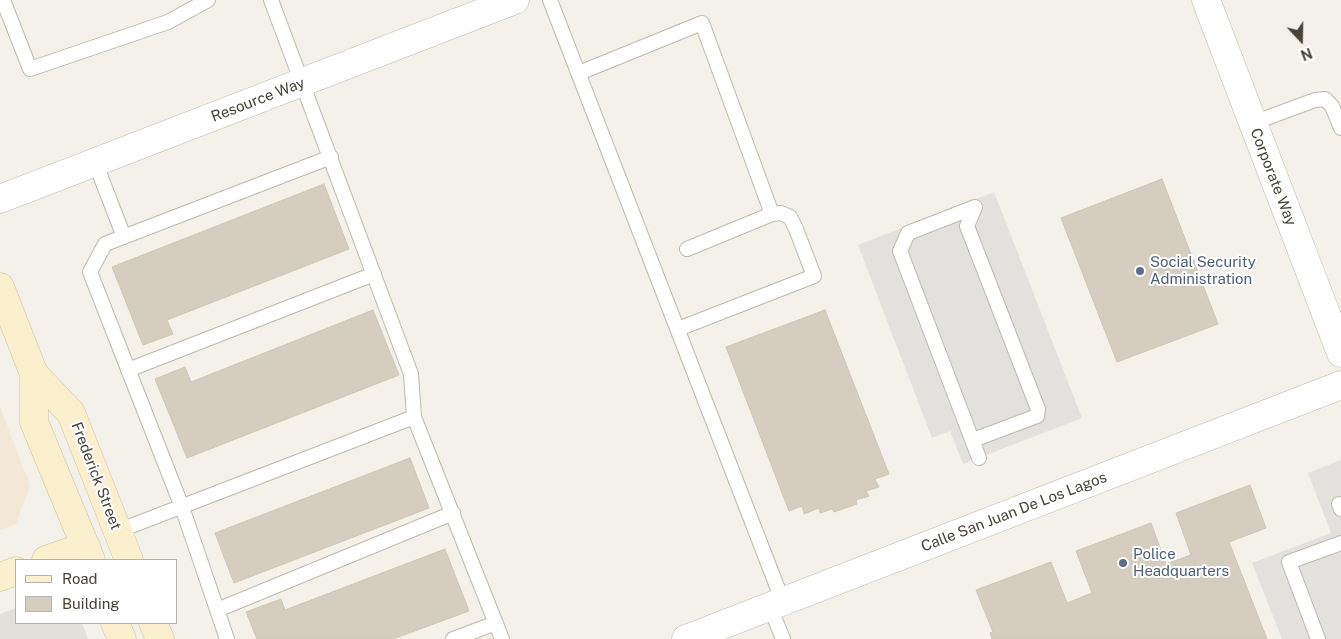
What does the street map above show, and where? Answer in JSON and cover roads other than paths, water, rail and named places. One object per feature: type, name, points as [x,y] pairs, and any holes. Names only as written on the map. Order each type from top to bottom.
[{"type":"main road","name":"Frederick Street","points":[[0,287],[34,374],[34,422],[88,553]]},
{"type":"main road","name":"Frederick Street","points":[[34,374],[71,413],[129,559]]},
{"type":"main road","points":[[52,559],[88,553]]},
{"type":"main road","points":[[0,577],[15,571]]},
{"type":"main road","points":[[116,624],[122,639]]},
{"type":"main road","points":[[153,624],[160,639]]},
{"type":"street","name":"Resource Way","points":[[0,199],[515,0]]},
{"type":"street","name":"Corporate Way","points":[[1206,0],[1341,353]]},
{"type":"street","name":"Calle San Juan De Los Lagos","points":[[686,639],[1341,385]]},
{"type":"lane","points":[[3,0],[30,68],[168,22],[208,0]]},
{"type":"lane","points":[[271,0],[411,374],[414,417],[502,639]]},
{"type":"lane","points":[[550,0],[678,329],[776,604],[783,639]]},
{"type":"lane","points":[[578,73],[702,23],[772,214]]},
{"type":"lane","points":[[1252,123],[1314,100],[1325,100],[1332,106],[1341,128]]},
{"type":"lane","points":[[227,639],[182,507],[90,272],[105,244],[331,157]]},
{"type":"lane","points":[[95,162],[124,237]]},
{"type":"lane","points":[[973,440],[1036,416],[1038,409],[967,226],[975,207],[908,233],[900,251],[979,458]]},
{"type":"lane","points":[[678,329],[814,276],[790,217],[781,213],[772,214],[687,249]]},
{"type":"lane","points":[[128,370],[374,274]]},
{"type":"lane","points":[[118,532],[414,417]]},
{"type":"lane","points":[[1341,504],[1339,504],[1341,509]]},
{"type":"lane","points":[[217,610],[452,513]]},
{"type":"lane","points":[[1318,639],[1289,562],[1341,543]]},
{"type":"lane","points":[[453,639],[496,623]]},
{"type":"place","name":"Social Security Administration","points":[[1140,271]]},
{"type":"place","name":"Police Headquarters","points":[[1123,563]]}]
